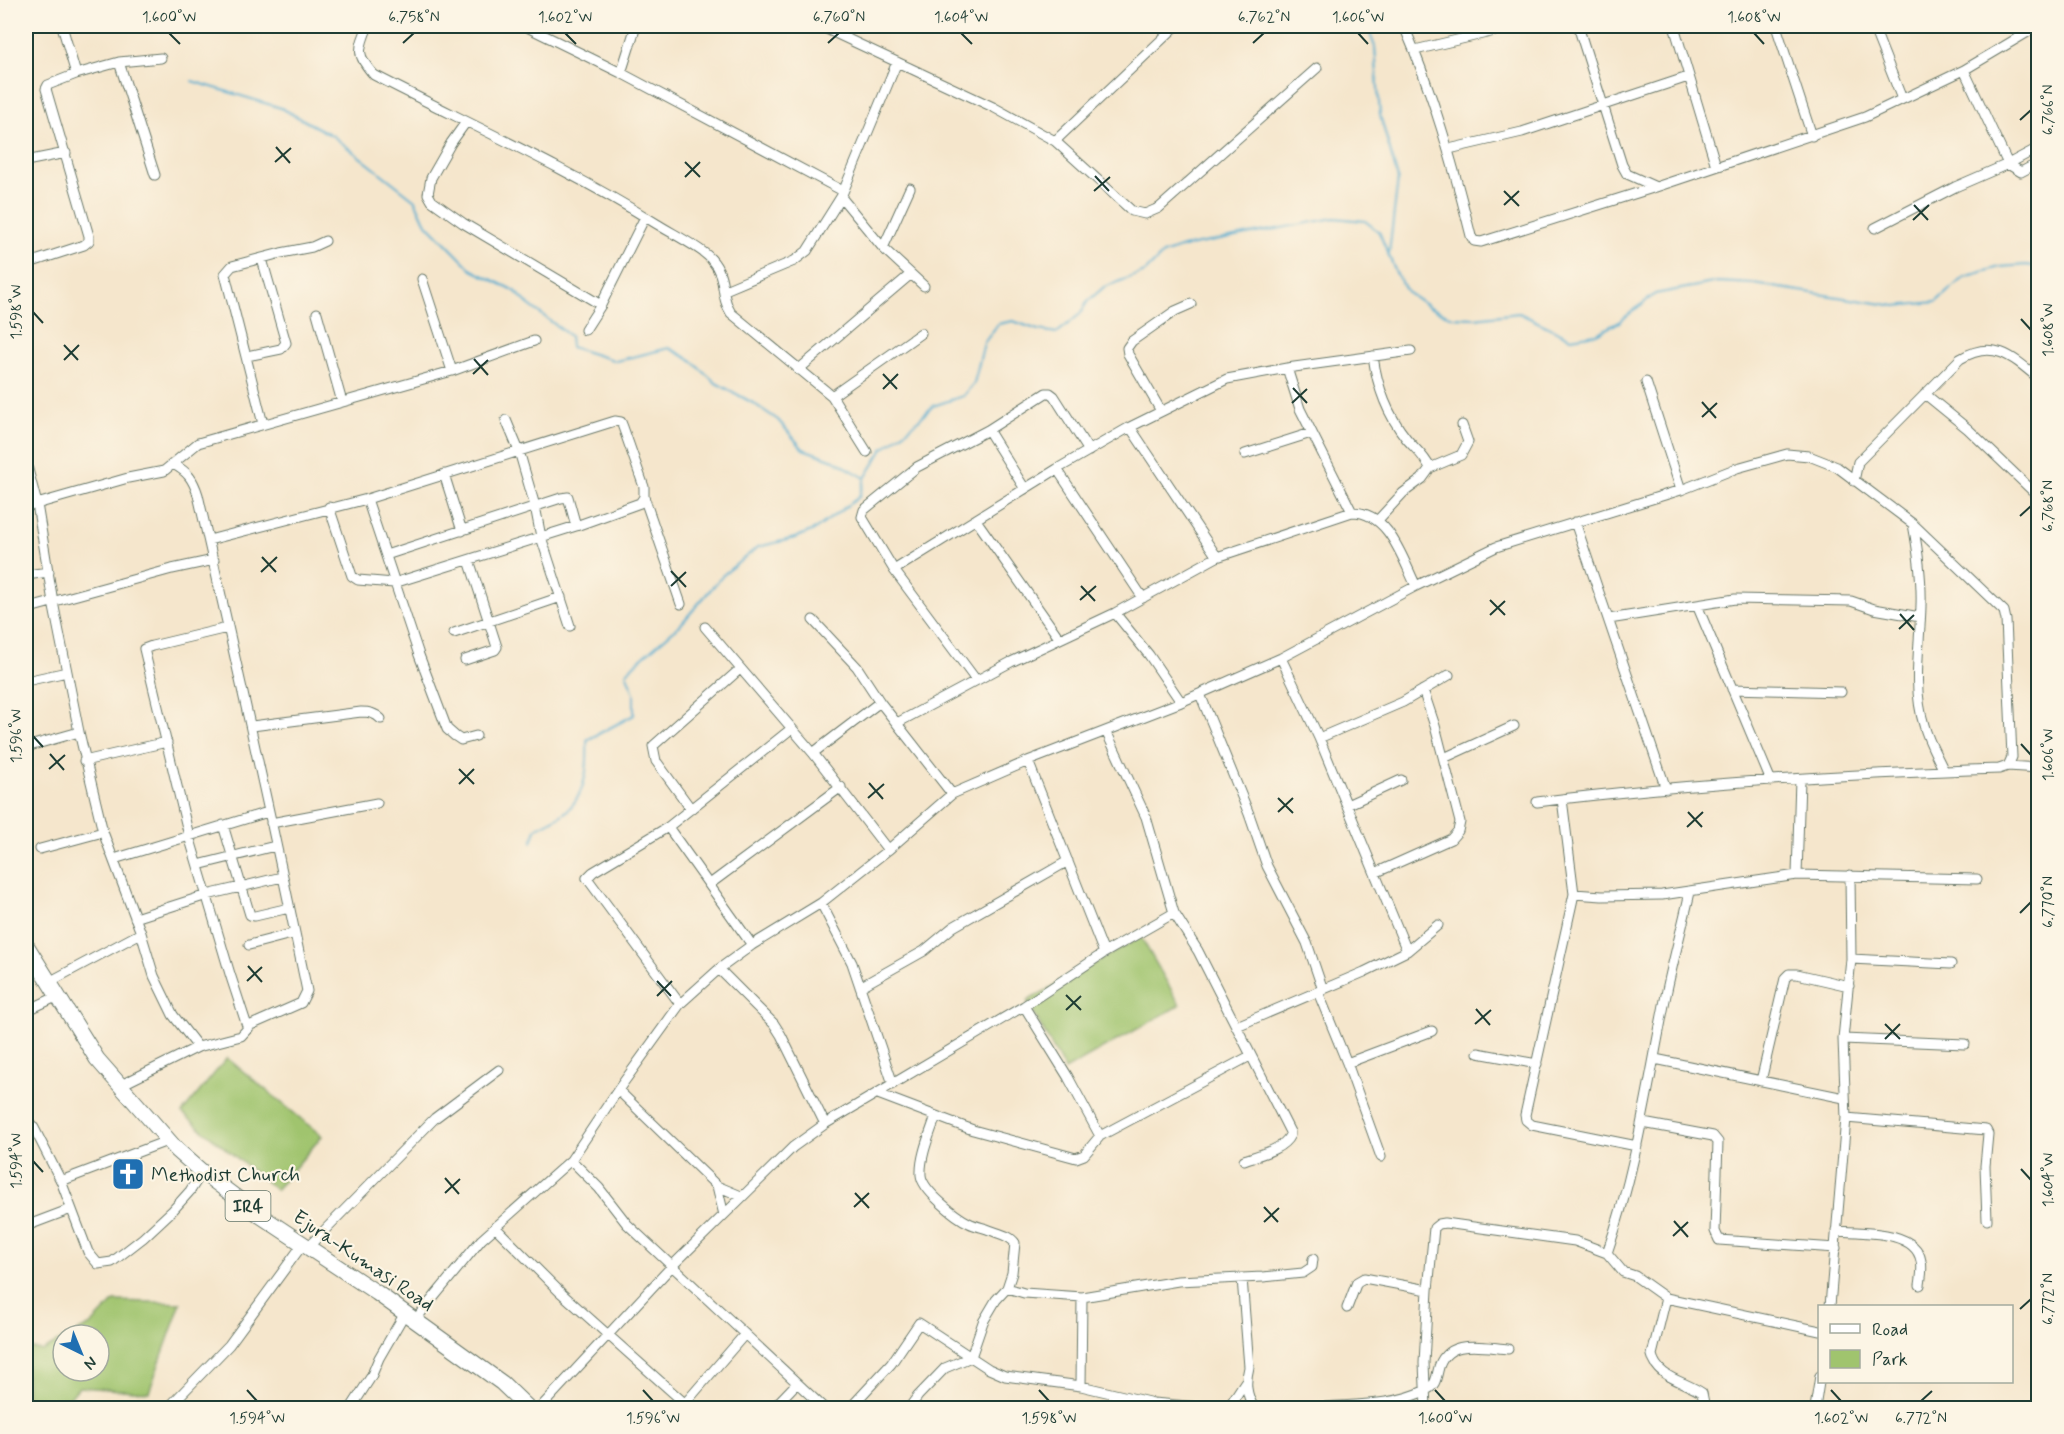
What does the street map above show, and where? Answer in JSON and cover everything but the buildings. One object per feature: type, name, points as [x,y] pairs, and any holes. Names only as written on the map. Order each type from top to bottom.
[{"type":"main road","name":"Ejura-Kumasi Road","points":[[26,945],[97,1059],[167,1141],[202,1172],[261,1216],[410,1316],[502,1383],[528,1408]]},
{"type":"street","points":[[62,26],[76,74]]},
{"type":"street","points":[[368,26],[359,46],[362,61],[374,75],[564,172],[645,217],[710,257],[722,275],[725,291],[724,303],[731,313],[832,396],[867,452]]},
{"type":"street","points":[[525,26],[621,73],[842,194],[883,248],[924,286]]},
{"type":"street","points":[[621,73],[636,26]]},
{"type":"street","points":[[820,26],[993,107],[1055,141],[1132,211],[1145,214],[1159,208],[1317,68]]},
{"type":"street","points":[[1055,141],[1176,26]]},
{"type":"street","points":[[1404,26],[1415,50],[1449,149],[1474,241],[1481,242],[1656,187],[1865,117],[1964,70],[2038,26]]},
{"type":"street","points":[[1415,50],[1516,26]]},
{"type":"street","points":[[1578,26],[1622,165],[1627,174],[1656,187]]},
{"type":"street","points":[[1674,26],[1716,166]]},
{"type":"street","points":[[1776,26],[1812,136]]},
{"type":"street","points":[[1873,26],[1902,99]]},
{"type":"street","points":[[26,264],[84,245],[89,241],[66,153],[46,89],[48,85],[76,74],[119,63],[161,57]]},
{"type":"street","points":[[725,291],[794,261],[807,251],[842,194],[897,62]]},
{"type":"street","points":[[119,63],[155,175]]},
{"type":"street","points":[[1964,70],[2008,164],[2022,172],[2038,163]]},
{"type":"street","points":[[1449,149],[1522,132],[1688,77]]},
{"type":"street","points":[[466,122],[431,178],[428,194],[432,201],[464,223],[601,305]]},
{"type":"street","points":[[1875,228],[2038,148]]},
{"type":"street","points":[[26,161],[66,153]]},
{"type":"street","points":[[883,248],[910,188]]},
{"type":"street","points":[[585,330],[601,305],[645,217]]},
{"type":"street","points":[[263,424],[225,274],[232,266],[325,242]]},
{"type":"street","points":[[247,356],[281,349],[286,343],[262,259]]},
{"type":"street","points":[[798,370],[911,274]]},
{"type":"street","points":[[422,279],[452,371]]},
{"type":"street","points":[[1161,411],[1128,354],[1127,348],[1132,341],[1175,311],[1191,304]]},
{"type":"street","points":[[317,313],[342,402]]},
{"type":"street","points":[[832,396],[921,333]]},
{"type":"street","points":[[26,507],[128,478],[164,471],[198,443],[452,371],[534,341]]},
{"type":"street","points":[[1854,481],[1858,462],[1960,359],[1974,350],[1996,351],[2015,358],[2038,378]]},
{"type":"street","points":[[894,570],[1057,469],[1130,427],[1227,379],[1287,368],[1411,351]]},
{"type":"street","points":[[1373,356],[1384,403],[1406,438],[1430,468]]},
{"type":"street","points":[[1287,368],[1300,409],[1352,512]]},
{"type":"street","points":[[1646,382],[1681,490]]},
{"type":"street","points":[[976,680],[894,570],[862,517],[864,510],[917,467],[988,430],[1046,393],[1050,393],[1089,451]]},
{"type":"street","points":[[1925,394],[1968,429],[2038,496]]},
{"type":"street","points":[[506,420],[519,452],[535,506],[541,537],[570,626]]},
{"type":"street","points":[[209,540],[367,498],[615,420],[621,422],[681,603]]},
{"type":"street","points":[[1378,520],[1403,493],[1428,473],[1430,468],[1461,455],[1468,442],[1462,425]]},
{"type":"street","points":[[1130,427],[1216,556]]},
{"type":"street","points":[[988,430],[1025,489]]},
{"type":"street","points":[[1245,454],[1311,433]]},
{"type":"street","points":[[351,1408],[371,1377],[377,1361],[410,1316],[495,1227],[571,1160],[680,1004],[719,969],[752,945],[821,903],[888,850],[952,794],[1028,761],[1181,702],[1281,658],[1496,546],[1681,490],[1737,468],[1787,454],[1809,456],[1837,467],[1913,524],[2004,611],[2012,757],[2008,766]]},
{"type":"street","points":[[26,462],[37,504],[53,602],[84,761],[103,832],[141,933],[154,976],[173,1015],[198,1047]]},
{"type":"street","points":[[119,1086],[198,1047],[241,1036],[250,1025],[301,1003],[307,991],[275,846],[252,726],[227,628],[209,540],[193,479],[173,464]]},
{"type":"street","points":[[1057,469],[1143,598]]},
{"type":"street","points":[[444,474],[462,531]]},
{"type":"street","points":[[386,555],[568,497],[576,526]]},
{"type":"street","points":[[329,507],[352,576],[358,580],[394,583],[576,526],[639,503],[644,497]]},
{"type":"street","points":[[367,498],[394,583],[447,729],[461,740],[476,736]]},
{"type":"street","points":[[897,723],[1059,638],[1116,613],[1216,556],[1352,512],[1363,512],[1378,520],[1389,533],[1416,586]]},
{"type":"street","points":[[976,520],[1059,638]]},
{"type":"street","points":[[1575,522],[1666,789]]},
{"type":"street","points":[[1913,524],[1918,552],[1919,699],[1923,724],[1944,771]]},
{"type":"street","points":[[26,609],[172,569],[214,560]]},
{"type":"street","points":[[465,660],[496,649],[469,560]]},
{"type":"street","points":[[26,575],[49,572]]},
{"type":"street","points":[[453,633],[561,597]]},
{"type":"street","points":[[1609,619],[1735,599],[1851,601],[1874,609],[1920,617]]},
{"type":"street","points":[[1697,605],[1771,781]]},
{"type":"street","points":[[1116,613],[1149,655],[1181,702]]},
{"type":"street","points":[[813,620],[857,667],[880,702],[952,794]]},
{"type":"street","points":[[705,627],[813,753],[888,850]]},
{"type":"street","points":[[227,628],[145,648],[189,836],[248,1029]]},
{"type":"street","points":[[1281,658],[1319,738],[1407,951]]},
{"type":"street","points":[[691,809],[656,761],[653,746],[740,669]]},
{"type":"street","points":[[26,681],[67,672]]},
{"type":"street","points":[[1319,738],[1380,712],[1449,675]]},
{"type":"street","points":[[1732,689],[1841,692]]},
{"type":"street","points":[[1375,873],[1451,839],[1458,831],[1460,822],[1444,758],[1423,690]]},
{"type":"street","points":[[1200,694],[1249,814],[1267,866],[1307,943],[1321,991],[1381,1157]]},
{"type":"street","points":[[813,753],[880,702]]},
{"type":"street","points":[[252,726],[361,712],[370,712],[381,719]]},
{"type":"street","points":[[1444,758],[1514,726]]},
{"type":"street","points":[[680,1004],[587,878],[593,872],[668,827],[791,729]]},
{"type":"street","points":[[1106,731],[1146,817],[1174,913],[1198,951],[1290,1135],[1286,1142],[1244,1160]]},
{"type":"street","points":[[26,747],[78,732]]},
{"type":"street","points":[[84,761],[167,742]]},
{"type":"street","points":[[1028,761],[1104,953]]},
{"type":"street","points":[[1537,802],[1800,779],[1999,769],[2008,766],[2038,768]]},
{"type":"street","points":[[1797,875],[1800,779]]},
{"type":"street","points":[[1347,805],[1401,780]]},
{"type":"street","points":[[710,884],[841,788]]},
{"type":"street","points":[[1562,799],[1574,894],[1525,1115],[1529,1123],[1637,1146]]},
{"type":"street","points":[[271,823],[376,803]]},
{"type":"street","points":[[114,859],[268,812]]},
{"type":"street","points":[[223,825],[249,913],[252,916],[289,908]]},
{"type":"street","points":[[668,827],[752,945]]},
{"type":"street","points":[[40,849],[103,832]]},
{"type":"street","points":[[198,865],[275,846]]},
{"type":"street","points":[[860,987],[924,951],[953,927],[1068,861]]},
{"type":"street","points":[[1574,894],[1602,897],[1690,892],[1709,887],[1797,875],[1977,879]]},
{"type":"street","points":[[1830,1305],[1846,1118],[1844,1039],[1851,959],[1850,875]]},
{"type":"street","points":[[135,918],[207,895],[282,877]]},
{"type":"street","points":[[1607,1253],[1643,1123],[1667,990],[1690,892]]},
{"type":"street","points":[[821,903],[852,963],[893,1084]]},
{"type":"street","points":[[540,1408],[672,1266],[793,1147],[825,1124],[1024,1006],[1104,953],[1174,913]]},
{"type":"street","points":[[1237,1026],[1321,991],[1407,951],[1438,925]]},
{"type":"street","points":[[49,982],[141,933]]},
{"type":"street","points":[[249,945],[295,933]]},
{"type":"street","points":[[1851,959],[1951,964]]},
{"type":"street","points":[[719,969],[774,1024],[825,1124]]},
{"type":"street","points":[[1761,1081],[1785,978],[1790,974],[1797,974],[1849,986]]},
{"type":"street","points":[[26,1011],[58,996]]},
{"type":"street","points":[[1024,1006],[1068,1077],[1100,1136]]},
{"type":"street","points":[[1347,1063],[1432,1031]]},
{"type":"street","points":[[1844,1039],[1965,1044]]},
{"type":"street","points":[[1478,1053],[1537,1064]]},
{"type":"street","points":[[878,1094],[990,1135],[1076,1158],[1084,1155],[1100,1136],[1250,1056]]},
{"type":"street","points":[[1655,1059],[1844,1098]]},
{"type":"street","points":[[168,1408],[229,1345],[305,1245],[435,1118],[499,1070]]},
{"type":"street","points":[[618,1090],[717,1186],[741,1196]]},
{"type":"street","points":[[909,1408],[945,1368],[970,1357],[983,1322],[1006,1288],[1012,1273],[1015,1248],[1013,1239],[968,1223],[958,1217],[923,1185],[921,1175],[924,1155],[936,1116]]},
{"type":"street","points":[[1846,1118],[1986,1130],[1988,1134],[1985,1166],[1987,1220]]},
{"type":"street","points":[[26,1124],[30,1123],[34,1128],[61,1181],[91,1258],[98,1264],[112,1262],[131,1248],[173,1210],[190,1191],[202,1172]]},
{"type":"street","points":[[1643,1123],[1713,1136],[1718,1142],[1715,1231],[1719,1240],[1836,1248]]},
{"type":"street","points":[[61,1181],[167,1141]]},
{"type":"street","points":[[571,1160],[603,1192],[622,1219],[824,1408]]},
{"type":"street","points":[[717,1186],[724,1215]]},
{"type":"street","points":[[26,1226],[71,1209]]},
{"type":"street","points":[[1426,1408],[1424,1363],[1434,1228],[1445,1222],[1575,1241],[1607,1253],[1623,1272],[1635,1276],[1666,1298],[1818,1331]]},
{"type":"street","points":[[495,1227],[560,1292],[686,1407],[745,1334]]},
{"type":"street","points":[[1836,1231],[1888,1234],[1903,1240],[1915,1249],[1921,1258],[1920,1285]]},
{"type":"street","points":[[1006,1288],[1024,1293],[1082,1297],[1178,1281],[1303,1272],[1312,1267],[1313,1259]]},
{"type":"street","points":[[1228,1408],[1234,1402],[1246,1380],[1249,1367],[1242,1278]]},
{"type":"street","points":[[1347,1308],[1357,1282],[1364,1278],[1428,1290]]},
{"type":"street","points":[[1081,1386],[1082,1297]]},
{"type":"street","points":[[1666,1298],[1652,1355],[1654,1363],[1659,1371],[1702,1393],[1705,1408]]},
{"type":"street","points":[[850,1408],[891,1364],[919,1323],[989,1369],[1005,1376],[1081,1386],[1156,1406],[1212,1408]]},
{"type":"street","points":[[1313,1408],[1397,1400],[1432,1386],[1437,1379],[1444,1357],[1454,1349],[1470,1345],[1508,1349]]},
{"type":"street","points":[[1246,1380],[1247,1395],[1254,1408]]},
{"type":"street","points":[[773,1408],[797,1383]]},
{"type":"street","points":[[1815,1408],[1819,1383]]},
{"type":"green space","points":[[1141,937],[1180,1005],[1065,1070],[1027,1001]]},
{"type":"green space","points":[[227,1058],[322,1136],[276,1190],[182,1113]]},
{"type":"green space","points":[[114,1301],[181,1303],[149,1392],[79,1387],[61,1408],[26,1408],[26,1347],[42,1351],[51,1346],[51,1383],[111,1383],[111,1323],[93,1323]]},
{"type":"waterway","points":[[1367,26],[1375,47],[1380,115],[1398,179],[1389,253]]},
{"type":"waterway","points":[[192,81],[281,108],[333,136],[415,200],[425,222],[472,270],[515,291],[528,304],[570,336],[571,347],[616,361],[669,348],[691,360],[716,383],[778,420],[803,449],[834,460],[865,478]]},
{"type":"waterway","points":[[532,842],[536,829],[565,813],[579,795],[585,777],[587,740],[634,715],[634,693],[626,673],[682,623],[723,575],[758,547],[795,538],[816,529],[859,497],[865,478],[883,449],[933,406],[963,396],[974,383],[984,343],[998,324],[1013,321],[1038,330],[1057,333],[1079,315],[1088,301],[1104,287],[1145,272],[1163,254],[1183,247],[1334,218],[1365,221],[1379,232],[1397,275],[1408,293],[1429,307],[1452,317],[1475,318],[1519,313],[1571,338],[1596,334],[1619,322],[1655,294],[1718,282],[1754,284],[1896,306],[1936,302],[1964,277],[2000,267],[2027,265],[2038,267]]},
{"type":"place","name":"Methodist Church","points":[[128,1174]]}]
